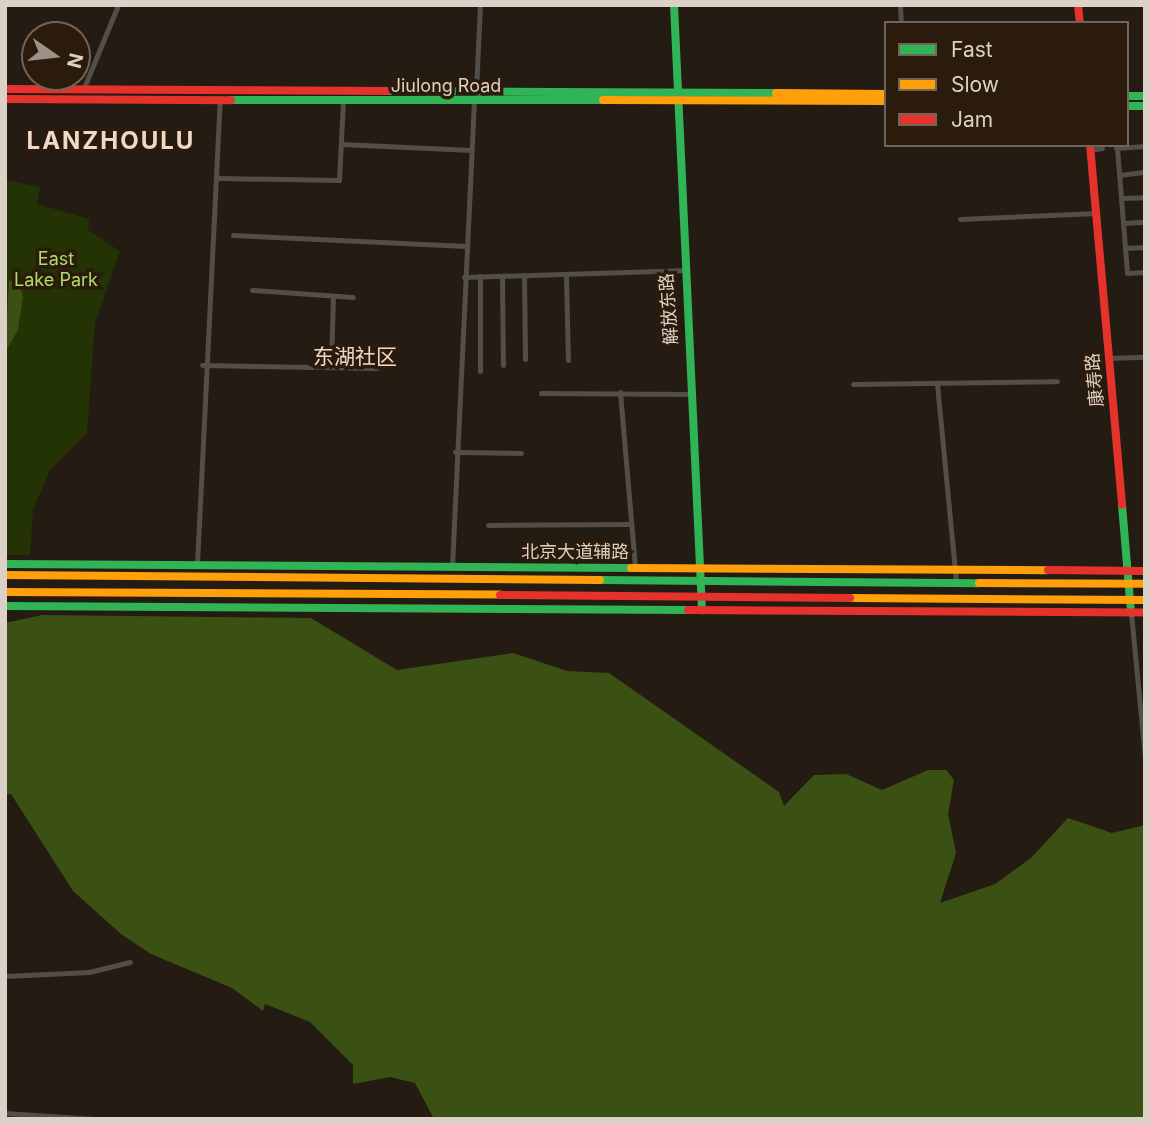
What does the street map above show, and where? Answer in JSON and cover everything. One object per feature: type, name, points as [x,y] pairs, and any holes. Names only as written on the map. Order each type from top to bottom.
[{"type":"main road","name":"解放东路","points":[[671,5],[680,270],[699,610]]},
{"type":"main road","name":"Jiulong Road","points":[[91,90],[476,92],[884,101]]},
{"type":"main road","name":"Jiulong Road","points":[[5,99],[474,102],[674,96],[884,94]]},
{"type":"main road","name":"康寿路","points":[[1094,147],[1097,214],[1133,612]]},
{"type":"main road","name":"北京大道辅路","points":[[5,564],[1145,571]]},
{"type":"main road","points":[[5,575],[1145,584]]},
{"type":"main road","points":[[5,592],[1145,600]]},
{"type":"main road","points":[[5,606],[1145,612]]},
{"type":"street","points":[[91,71],[118,5]]},
{"type":"street","points":[[476,92],[480,5]]},
{"type":"street","points":[[197,565],[202,365],[219,178],[220,100]]},
{"type":"street","points":[[219,178],[340,180],[343,101]]},
{"type":"street","points":[[452,567],[455,452],[474,102]]},
{"type":"street","points":[[341,144],[471,150]]},
{"type":"street","points":[[1145,146],[1115,148],[1127,273],[1145,272]]},
{"type":"street","points":[[1119,174],[1145,172]]},
{"type":"street","points":[[1121,198],[1145,197]]},
{"type":"street","points":[[960,219],[1097,214]]},
{"type":"street","points":[[1123,223],[1145,222]]},
{"type":"street","points":[[233,235],[466,246]]},
{"type":"street","points":[[1125,248],[1145,247]]},
{"type":"street","points":[[464,277],[680,270]]},
{"type":"street","points":[[524,275],[525,359]]},
{"type":"street","points":[[566,275],[568,360]]},
{"type":"street","points":[[480,276],[480,371]]},
{"type":"street","points":[[502,276],[503,365]]},
{"type":"street","points":[[252,290],[353,297]]},
{"type":"street","points":[[331,366],[333,296]]},
{"type":"street","points":[[1110,358],[1145,357]]},
{"type":"street","points":[[202,365],[377,368]]},
{"type":"street","points":[[853,384],[1057,381]]},
{"type":"street","points":[[937,384],[956,582]]},
{"type":"street","points":[[620,392],[629,524],[635,568]]},
{"type":"street","points":[[541,393],[689,394]]},
{"type":"street","points":[[455,452],[521,453]]},
{"type":"street","points":[[488,525],[629,524]]},
{"type":"street","points":[[1133,612],[1145,759]]},
{"type":"street","points":[[5,976],[89,972],[130,962]]},
{"type":"street","points":[[5,1113],[95,1119]]},
{"type":"green space","name":"East Lake Park","points":[[5,180],[40,187],[37,204],[89,219],[88,230],[120,251],[95,323],[87,433],[50,470],[33,510],[30,555],[5,555]]},
{"type":"green space","points":[[9,280],[19,283],[23,297],[18,330],[5,353]]},
{"type":"green space","points":[[42,615],[311,618],[397,670],[513,653],[567,671],[609,673],[779,792],[784,806],[814,775],[846,774],[882,790],[928,770],[946,770],[954,780],[948,814],[956,853],[940,903],[995,884],[1031,858],[1068,818],[1112,833],[1145,825],[1145,1119],[434,1119],[415,1083],[390,1077],[353,1084],[353,1065],[310,1022],[265,1004],[263,1011],[232,988],[151,954],[121,934],[73,891],[11,794],[5,795],[5,623]]},
{"type":"traffic: fast","points":[[674,5],[702,610]]},
{"type":"traffic: fast","points":[[387,91],[776,93]]},
{"type":"traffic: fast","points":[[1129,96],[1145,96]]},
{"type":"traffic: fast","points":[[231,100],[603,100]]},
{"type":"traffic: fast","points":[[1129,106],[1145,106]]},
{"type":"traffic: fast","points":[[1122,505],[1131,613]]},
{"type":"traffic: fast","points":[[5,564],[631,568]]},
{"type":"traffic: fast","points":[[600,580],[979,583]]},
{"type":"traffic: fast","points":[[5,606],[688,610]]},
{"type":"traffic: slow","points":[[776,93],[884,94]]},
{"type":"traffic: slow","points":[[603,100],[884,101]]},
{"type":"traffic: slow","points":[[631,568],[1048,570]]},
{"type":"traffic: slow","points":[[5,575],[600,580]]},
{"type":"traffic: slow","points":[[979,583],[1145,584]]},
{"type":"traffic: slow","points":[[5,592],[500,595]]},
{"type":"traffic: slow","points":[[850,598],[1145,600]]},
{"type":"traffic: jam","points":[[1078,5],[1080,21]]},
{"type":"traffic: jam","points":[[5,89],[387,91]]},
{"type":"traffic: jam","points":[[5,99],[231,100]]},
{"type":"traffic: jam","points":[[1090,147],[1122,505]]},
{"type":"traffic: jam","points":[[1048,570],[1145,571]]},
{"type":"traffic: jam","points":[[500,595],[850,598]]},
{"type":"traffic: jam","points":[[688,610],[1145,612]]},
{"type":"district","name":"LANZHOULU","points":[[111,141]]},
{"type":"district","name":"东湖社区","points":[[355,357]]}]
